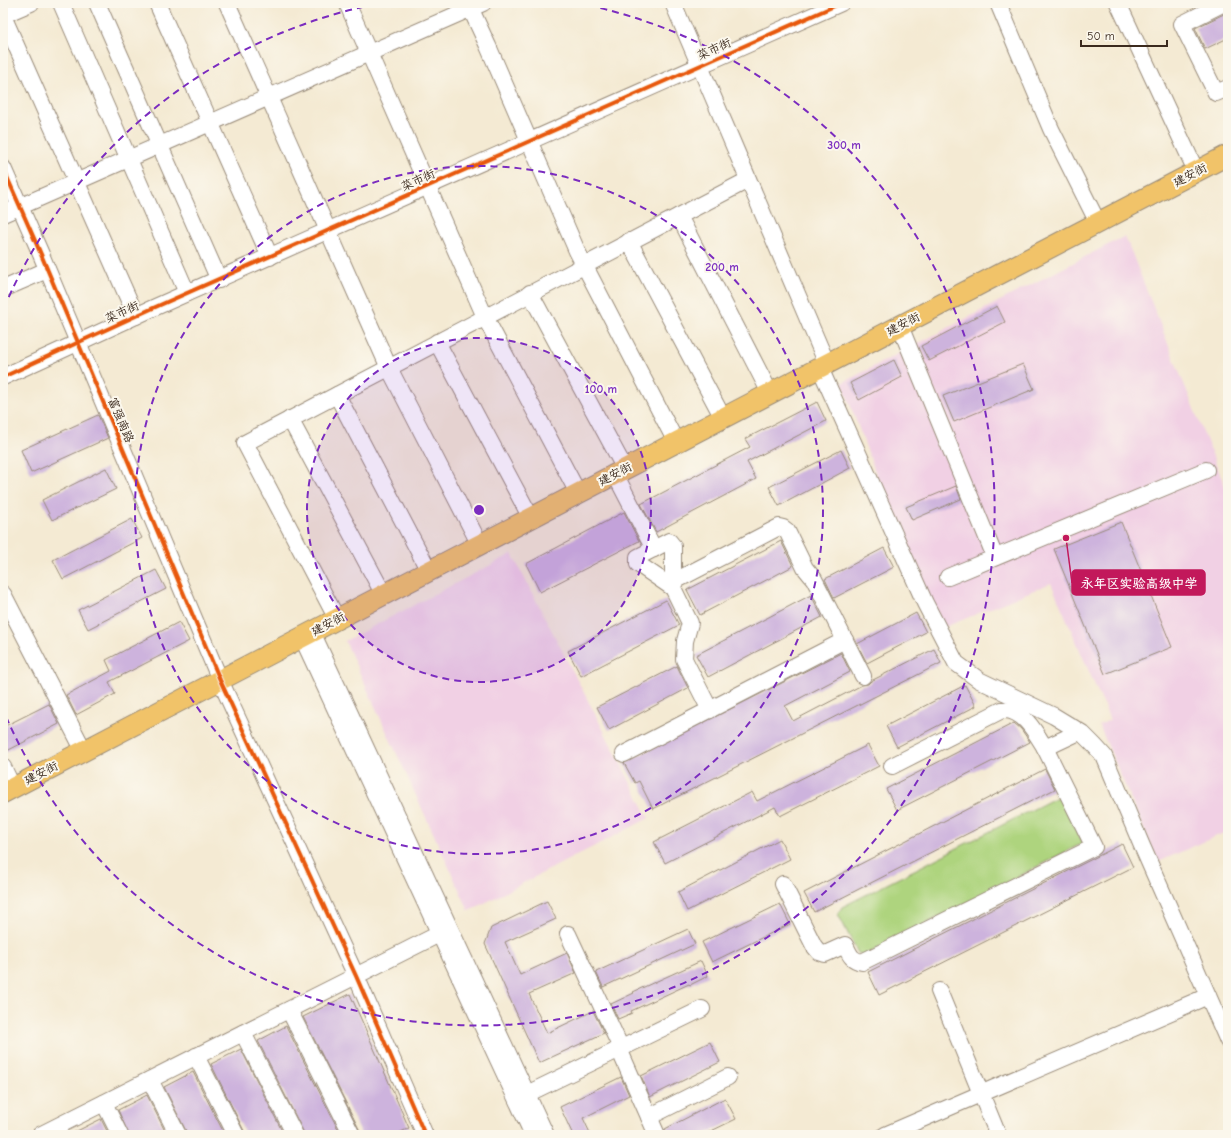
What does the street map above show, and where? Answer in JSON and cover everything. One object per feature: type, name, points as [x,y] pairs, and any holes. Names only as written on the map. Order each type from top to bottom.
[{"type":"main road","name":"建安街","points":[[8,790],[1228,155]]},
{"type":"street","points":[[31,3],[3,16],[136,316]]},
{"type":"street","points":[[61,3],[187,293]]},
{"type":"street","points":[[97,3],[218,280]]},
{"type":"street","points":[[157,3],[270,257]]},
{"type":"street","points":[[227,3],[389,368],[480,545]]},
{"type":"street","points":[[348,3],[486,317],[578,493]]},
{"type":"street","points":[[673,3],[748,180],[823,366],[925,603],[956,663],[979,680],[1054,716],[1079,732],[1094,744],[1104,756],[1142,846],[1228,1039]]},
{"type":"street","name":"菜市街","points":[[3,377],[187,293],[841,3]]},
{"type":"street","points":[[998,3],[1051,129],[1098,223]]},
{"type":"street","points":[[1118,3],[1196,171]]},
{"type":"street","points":[[1224,3],[1182,24],[1216,93],[1228,88]]},
{"type":"street","points":[[3,214],[370,53],[474,5],[529,142],[584,265],[676,442]]},
{"type":"street","name":"富强南路","points":[[3,168],[220,680],[356,976],[424,1135]]},
{"type":"street","points":[[337,619],[245,443],[748,180]]},
{"type":"street","points":[[679,216],[770,393]]},
{"type":"street","points":[[629,241],[723,418]]},
{"type":"street","points":[[3,289],[47,270]]},
{"type":"street","points":[[530,293],[620,472],[654,549]]},
{"type":"street","points":[[900,326],[995,557]]},
{"type":"street","points":[[437,342],[531,518]]},
{"type":"street","points":[[337,395],[429,571]]},
{"type":"street","points":[[290,420],[384,594]]},
{"type":"street","points":[[948,577],[1206,470]]},
{"type":"street","points":[[673,585],[779,527],[783,528],[787,532],[805,568],[814,580],[863,676]]},
{"type":"street","points":[[673,585],[638,564],[638,557],[669,541],[674,546],[673,585],[690,622],[685,641],[684,659],[710,710]]},
{"type":"street","points":[[3,594],[84,751]]},
{"type":"street","points":[[307,635],[445,931],[533,1135]]},
{"type":"street","points":[[624,754],[845,640]]},
{"type":"street","points":[[783,884],[814,946],[819,952],[826,954],[845,945],[850,956],[855,961],[862,962],[1094,847],[1045,748],[1031,725],[1013,711],[1002,710],[892,766]]},
{"type":"street","points":[[1045,748],[1079,732]]},
{"type":"street","points":[[3,767],[8,790]]},
{"type":"street","points":[[40,1135],[60,1130],[104,1103],[445,931]]},
{"type":"street","points":[[445,931],[546,1135]]},
{"type":"street","points":[[568,934],[657,1135]]},
{"type":"street","points":[[939,991],[998,1135]]},
{"type":"street","points":[[885,1135],[1208,996]]},
{"type":"street","points":[[527,1094],[702,1009]]},
{"type":"street","points":[[289,1010],[352,1135]]},
{"type":"street","points":[[243,1032],[295,1135]]},
{"type":"street","points":[[196,1056],[236,1135]]},
{"type":"street","points":[[649,1116],[728,1077]]},
{"type":"street","points":[[150,1080],[178,1135]]},
{"type":"street","points":[[104,1103],[120,1135]]},
{"type":"shaded area","points":[[1125,236],[1228,494],[1228,831],[1158,862],[1099,725],[1110,720],[1051,583],[945,627],[938,619],[879,482],[842,383]]},
{"type":"shaded area","points":[[512,554],[649,818],[469,911],[345,641]]},
{"type":"green space","points":[[1059,796],[1083,843],[865,955],[858,953],[838,914],[842,907]]},
{"type":"building","points":[[1228,12],[1228,38],[1205,49],[1195,28]]},
{"type":"building","points":[[997,306],[1005,322],[929,361],[921,346]]},
{"type":"building","points":[[894,360],[902,377],[859,400],[850,383]]},
{"type":"building","points":[[1023,364],[1034,389],[954,422],[943,396]]},
{"type":"building","points":[[817,402],[826,421],[747,462],[756,479],[656,532],[641,504],[750,447],[745,439]]},
{"type":"building","points":[[98,415],[108,438],[31,473],[21,450]]},
{"type":"building","points":[[841,450],[850,468],[779,506],[769,487]]},
{"type":"building","points":[[106,468],[116,489],[52,520],[42,500]]},
{"type":"building","points":[[956,486],[961,499],[912,520],[906,507]]},
{"type":"building","points":[[624,512],[639,541],[540,592],[526,564]]},
{"type":"building","points":[[132,519],[142,538],[63,579],[53,560]]},
{"type":"building","points":[[1121,522],[1172,647],[1105,674],[1054,549]]},
{"type":"building","points":[[781,541],[793,566],[700,615],[687,590]]},
{"type":"building","points":[[884,548],[894,567],[834,598],[825,579]]},
{"type":"building","points":[[156,570],[166,589],[88,629],[78,610]]},
{"type":"building","points":[[811,595],[822,617],[708,677],[696,655]]},
{"type":"building","points":[[666,600],[679,625],[581,676],[568,651]]},
{"type":"building","points":[[916,613],[926,632],[867,663],[857,644]]},
{"type":"building","points":[[179,622],[189,641],[109,682],[115,694],[76,715],[66,695],[111,671],[106,660]]},
{"type":"building","points":[[934,649],[941,663],[653,809],[639,781],[635,783],[624,763],[841,653],[850,672],[785,706],[793,721]]},
{"type":"building","points":[[677,666],[688,688],[609,730],[597,707]]},
{"type":"building","points":[[965,685],[976,706],[897,747],[886,726]]},
{"type":"building","points":[[49,704],[59,724],[3,753],[3,727]]},
{"type":"building","points":[[1014,723],[1021,729],[1030,742],[897,810],[886,789]]},
{"type":"building","points":[[868,745],[879,766],[780,816],[775,807],[665,863],[654,842],[752,792],[757,801]]},
{"type":"building","points":[[1045,769],[1055,789],[814,912],[804,893]]},
{"type":"building","points":[[780,839],[790,859],[687,911],[678,892]]},
{"type":"building","points":[[1122,844],[1133,867],[879,995],[868,972]]},
{"type":"building","points":[[547,901],[556,919],[505,942],[520,975],[567,953],[576,973],[529,994],[547,1033],[593,1011],[604,1033],[539,1063],[485,944],[491,928]]},
{"type":"building","points":[[780,904],[790,924],[712,962],[702,942]]},
{"type":"building","points":[[688,929],[695,944],[603,987],[596,972]]},
{"type":"building","points":[[701,961],[708,976],[631,1011],[632,1013],[618,1019],[611,1004],[634,993],[633,992]]},
{"type":"building","points":[[350,994],[409,1128],[395,1135],[361,1135],[303,1017]]},
{"type":"building","points":[[286,1026],[341,1135],[304,1135],[258,1041]]},
{"type":"building","points":[[710,1042],[720,1062],[650,1097],[641,1076]]},
{"type":"building","points":[[241,1049],[284,1135],[245,1135],[211,1064]]},
{"type":"building","points":[[193,1072],[225,1135],[187,1135],[164,1087]]},
{"type":"building","points":[[621,1077],[629,1095],[583,1118],[591,1135],[573,1135],[560,1107]]},
{"type":"building","points":[[147,1095],[167,1135],[129,1135],[118,1110]]},
{"type":"building","points":[[725,1098],[736,1119],[703,1135],[666,1135],[665,1129]]},
{"type":"building","points":[[101,1119],[108,1133],[105,1135],[69,1135]]},
{"type":"cycle path","points":[[3,377],[151,309],[841,3]]},
{"type":"cycle path","points":[[3,168],[40,252],[220,680],[356,976],[425,1135]]},
{"type":"place","name":"永年区实验高级中学","points":[[1066,538]]}]
